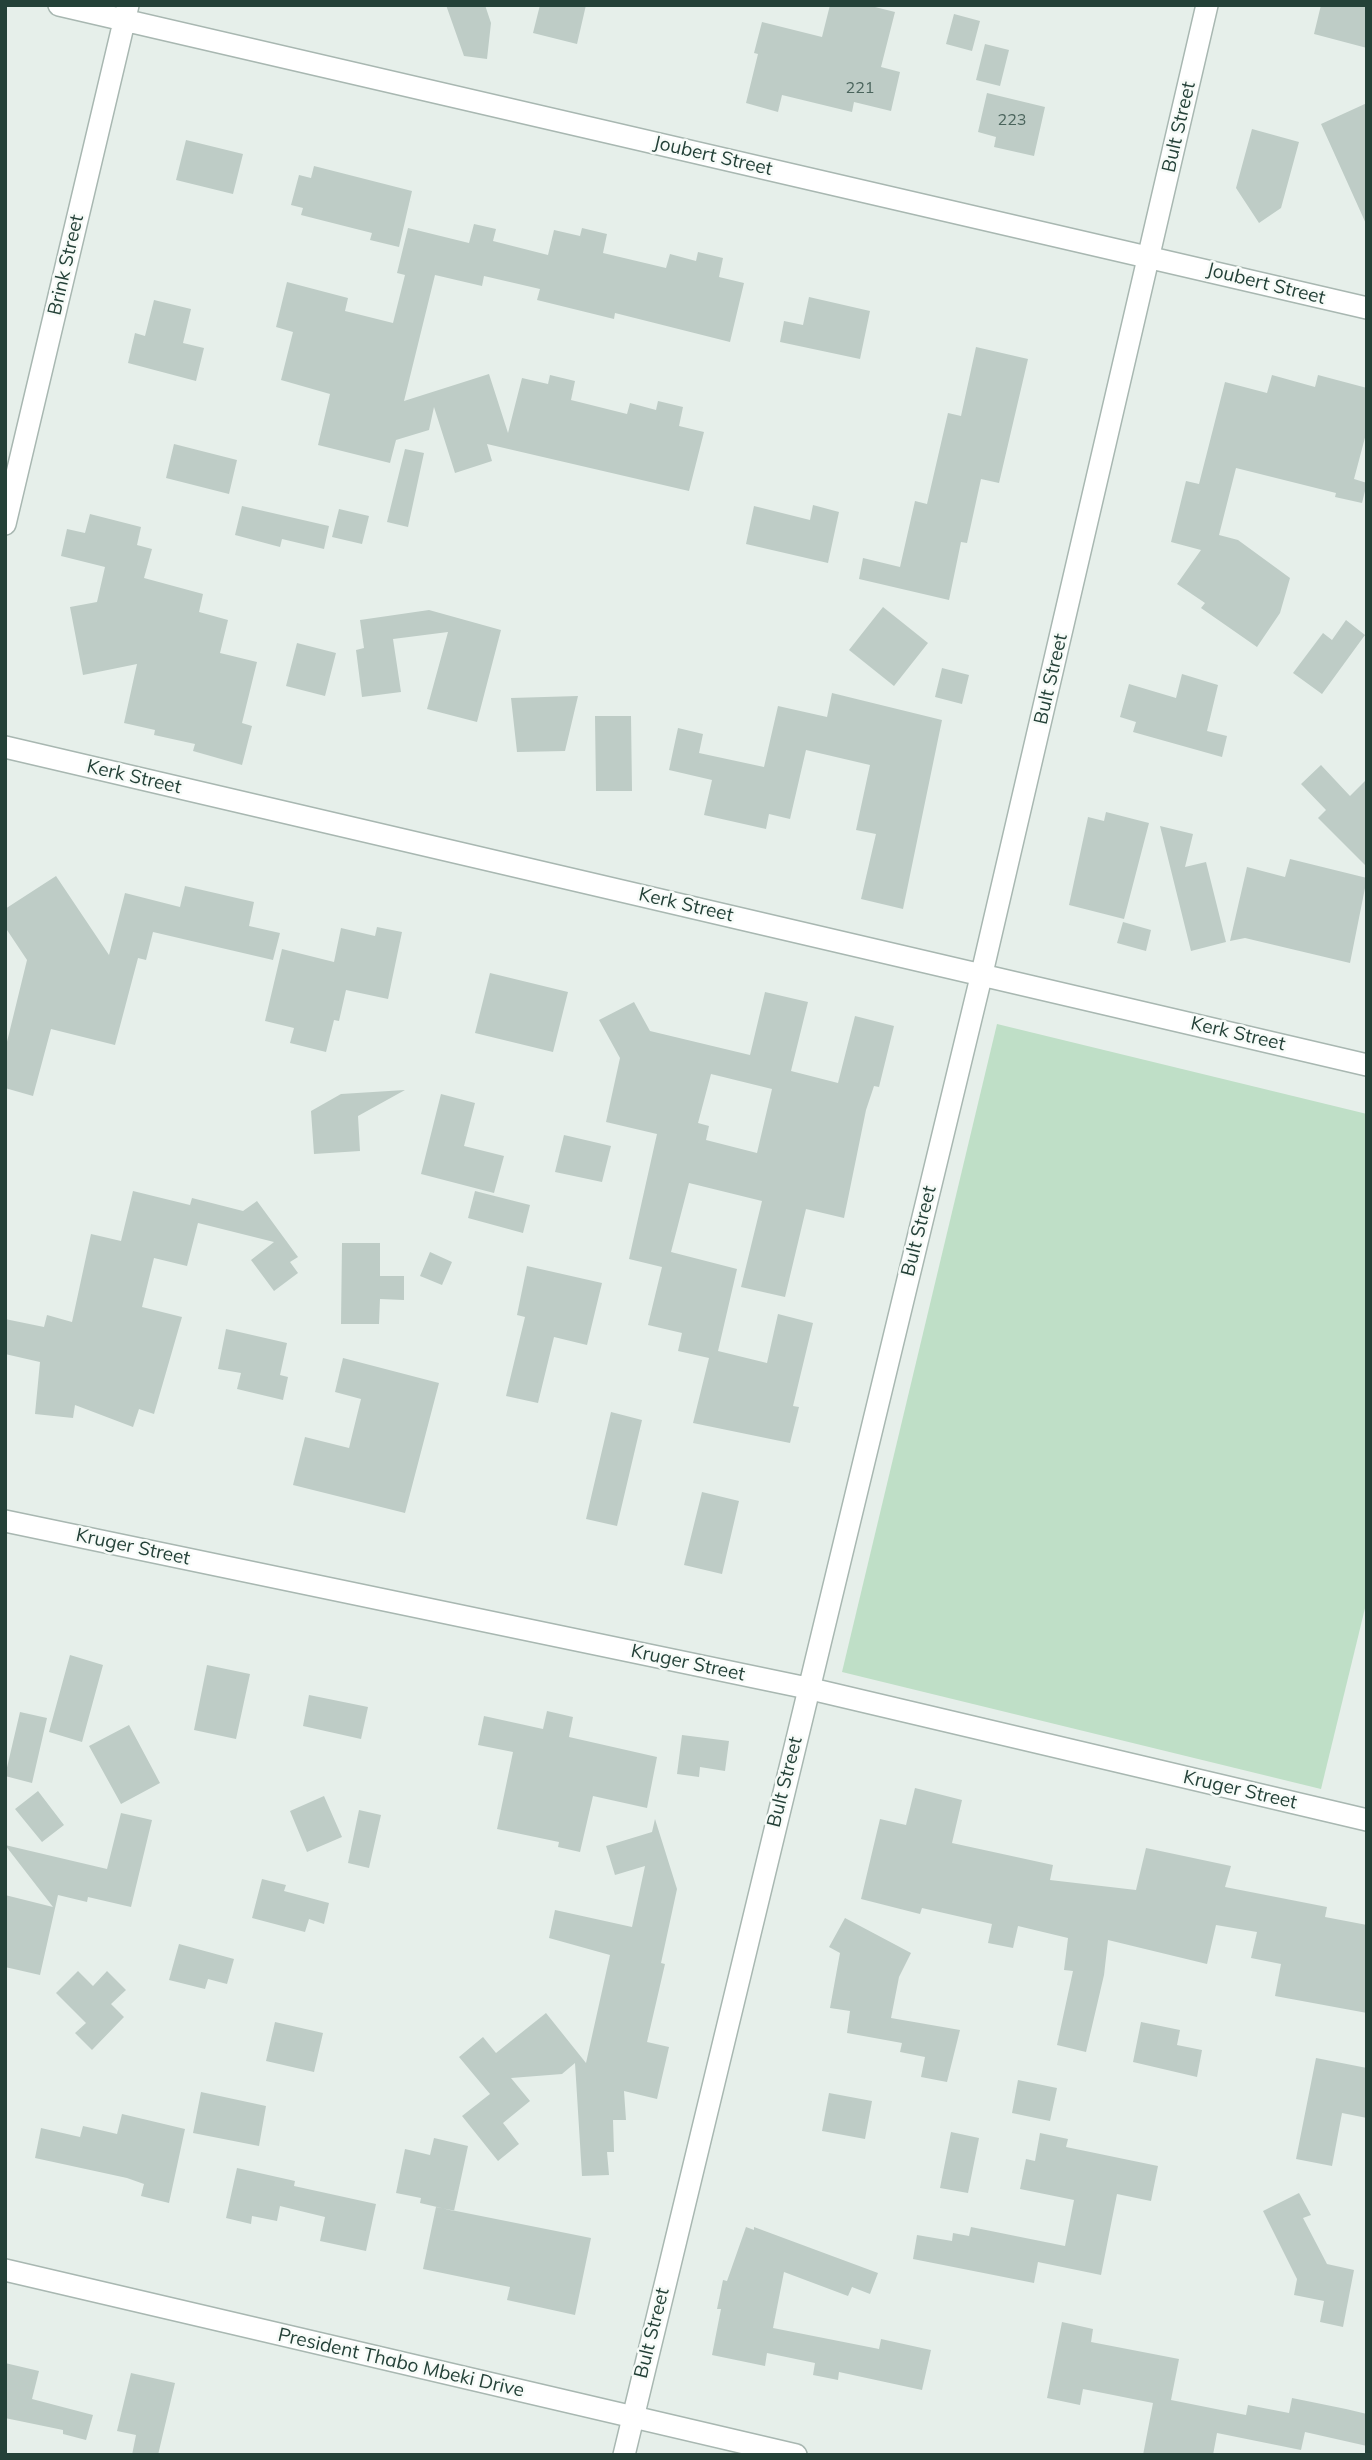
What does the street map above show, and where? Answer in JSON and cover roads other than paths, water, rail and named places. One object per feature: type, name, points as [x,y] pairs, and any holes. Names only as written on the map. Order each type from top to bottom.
[{"type":"street","name":"Joubert Street","points":[[60,5],[126,13],[1367,308]]},
{"type":"street","name":"Bult Street","points":[[624,2455],[807,1688],[982,973],[1208,5]]},
{"type":"street","name":"Brink Street","points":[[5,524],[126,13]]},
{"type":"street","name":"Kerk Street","points":[[5,747],[1367,1065]]},
{"type":"street","name":"Kruger Street","points":[[5,1521],[807,1688],[1367,1820]]},
{"type":"street","name":"President Thabo Mbeki Drive","points":[[5,2270],[796,2455]]}]
